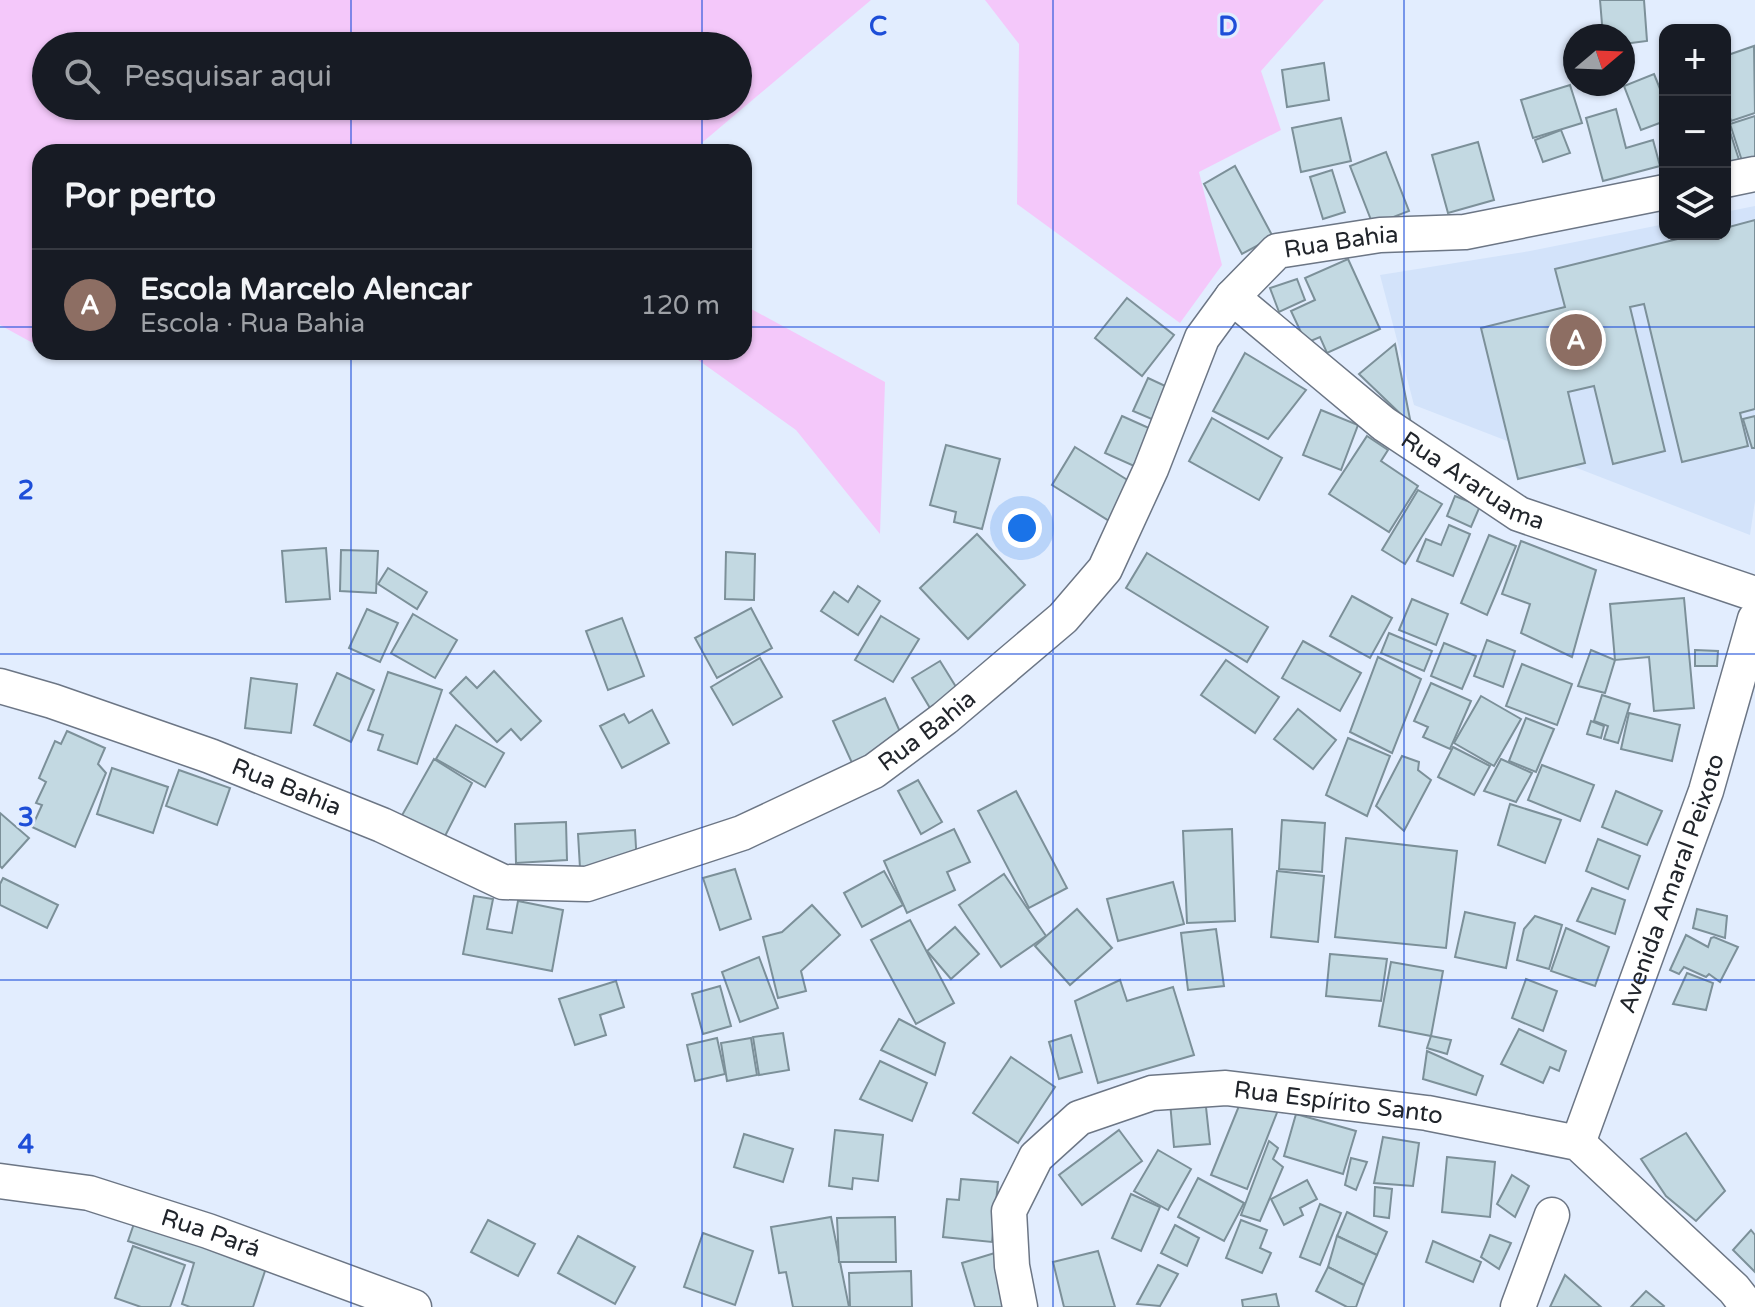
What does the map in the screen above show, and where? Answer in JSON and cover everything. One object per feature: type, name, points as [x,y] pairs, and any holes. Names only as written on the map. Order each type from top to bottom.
[{"type":"street","points":[[1731,179],[1755,174]]},
{"type":"street","name":"Rua Bahia","points":[[0,686],[210,756],[382,825],[503,882],[587,884],[742,833],[874,771],[945,718],[1063,618],[1105,569],[1151,469],[1202,338],[1232,297],[1277,251],[1380,235],[1465,232],[1659,193]]},
{"type":"street","name":"Rua Araruama","points":[[1232,297],[1384,424],[1519,514],[1755,594]]},
{"type":"street","name":"Avenida Amaral Peixoto","points":[[1578,1143],[1706,791],[1755,619]]},
{"type":"street","name":"Rua Espírito Santo","points":[[1020,1307],[1012,1266],[1009,1211],[1036,1157],[1079,1118],[1152,1093],[1226,1088],[1427,1113],[1578,1143]]},
{"type":"street","points":[[1578,1143],[1734,1289],[1748,1307]]},
{"type":"street","name":"Rua Pará","points":[[0,1181],[89,1193],[208,1231],[414,1307]]},
{"type":"street","points":[[1518,1307],[1552,1215]]},
{"type":"shaded area","points":[[0,0],[871,0],[752,100],[752,32],[32,32],[32,120],[729,120],[700,144],[32,144],[32,343],[0,325]]},
{"type":"shaded area","points":[[985,0],[1324,0],[1261,71],[1281,130],[1199,172],[1222,265],[1180,323],[1017,204],[1019,44]]},
{"type":"shaded area","points":[[1755,206],[1755,501],[1750,535],[1414,405],[1380,275],[1530,251],[1659,225],[1659,240],[1731,240],[1731,211]]},
{"type":"shaded area","points":[[752,309],[885,382],[880,534],[796,430],[698,360],[752,360]]},
{"type":"building","points":[[1600,0],[1644,0],[1647,41],[1635,42],[1635,24],[1602,24]]},
{"type":"building","points":[[1754,46],[1755,113],[1731,121],[1731,96],[1731,54]]},
{"type":"building","points":[[1324,63],[1329,100],[1287,107],[1282,70]]},
{"type":"building","points":[[1654,74],[1659,86],[1659,123],[1641,130],[1628,96],[1635,96],[1635,82]]},
{"type":"building","points":[[1563,87],[1563,96],[1573,96],[1582,123],[1533,138],[1521,100]]},
{"type":"building","points":[[1616,109],[1626,148],[1653,140],[1659,166],[1603,181],[1586,118]]},
{"type":"building","points":[[1755,116],[1755,160],[1743,164],[1731,124]]},
{"type":"building","points":[[1341,118],[1351,161],[1301,172],[1292,128]]},
{"type":"building","points":[[1561,130],[1570,153],[1543,162],[1535,140]]},
{"type":"building","points":[[1731,135],[1740,163],[1731,165]]},
{"type":"building","points":[[1478,142],[1494,200],[1448,213],[1432,155]]},
{"type":"building","points":[[1386,152],[1409,211],[1373,225],[1350,166]]},
{"type":"building","points":[[1235,166],[1273,237],[1242,254],[1204,184]]},
{"type":"building","points":[[1332,170],[1345,212],[1323,219],[1310,177]]},
{"type":"building","points":[[1755,220],[1755,409],[1740,413],[1748,446],[1682,462],[1644,304],[1630,307],[1665,451],[1613,464],[1594,386],[1568,392],[1585,463],[1518,479],[1481,328],[1565,307],[1555,269],[1673,240],[1731,240],[1731,226]]},
{"type":"building","points":[[1348,259],[1380,329],[1327,353],[1320,337],[1306,343],[1291,311],[1315,300],[1305,278]]},
{"type":"building","points":[[1297,279],[1305,300],[1279,312],[1270,288]]},
{"type":"building","points":[[1127,298],[1174,335],[1142,376],[1095,338]]},
{"type":"building","points":[[1395,344],[1411,424],[1359,374]]},
{"type":"building","points":[[1245,353],[1306,390],[1268,439],[1213,411]]},
{"type":"building","points":[[1148,378],[1176,391],[1161,423],[1133,411]]},
{"type":"building","points":[[1321,410],[1358,425],[1341,470],[1303,455]]},
{"type":"building","points":[[1122,416],[1160,433],[1143,470],[1105,453]]},
{"type":"building","points":[[1755,416],[1755,448],[1752,448],[1743,419]]},
{"type":"building","points":[[1212,418],[1282,458],[1259,500],[1189,461]]},
{"type":"building","points":[[1367,436],[1388,450],[1381,461],[1418,486],[1389,532],[1329,494]]},
{"type":"building","points":[[946,445],[1000,459],[982,529],[954,522],[956,512],[930,505]]},
{"type":"building","points":[[1075,447],[1137,486],[1114,524],[1052,485]]},
{"type":"building","points":[[1418,490],[1442,504],[1405,564],[1382,550]]},
{"type":"building","points":[[1455,496],[1480,506],[1471,527],[1447,516]]},
{"type":"building","points":[[1449,525],[1470,534],[1453,576],[1417,561],[1426,539],[1441,545]]},
{"type":"building","points":[[977,534],[1025,585],[968,639],[920,588]]},
{"type":"building","points":[[1489,535],[1516,546],[1487,615],[1461,603]]},
{"type":"building","points":[[1521,541],[1596,570],[1572,657],[1521,633],[1530,604],[1502,594]]},
{"type":"building","points":[[326,548],[330,599],[286,602],[282,551]]},
{"type":"building","points":[[341,550],[378,551],[376,593],[340,591]]},
{"type":"building","points":[[726,552],[755,554],[754,600],[725,599]]},
{"type":"building","points":[[1147,553],[1268,627],[1247,662],[1126,588]]},
{"type":"building","points":[[388,568],[427,592],[417,609],[378,584]]},
{"type":"building","points":[[858,586],[880,601],[858,635],[821,611],[834,592],[848,602]]},
{"type":"building","points":[[1352,596],[1392,618],[1370,658],[1330,636]]},
{"type":"building","points":[[1684,598],[1694,708],[1654,711],[1649,657],[1615,660],[1610,604]]},
{"type":"building","points":[[1412,599],[1448,614],[1436,645],[1399,630]]},
{"type":"building","points":[[751,608],[772,648],[717,678],[695,638]]},
{"type":"building","points":[[367,609],[398,623],[380,662],[349,648]]},
{"type":"building","points":[[413,614],[457,640],[435,678],[391,653]]},
{"type":"building","points":[[881,616],[919,639],[893,682],[855,660]]},
{"type":"building","points":[[622,618],[644,676],[608,690],[586,631]]},
{"type":"building","points":[[1389,633],[1432,651],[1424,671],[1381,653]]},
{"type":"building","points":[[1487,640],[1515,651],[1503,687],[1474,676]]},
{"type":"building","points":[[1303,641],[1361,673],[1340,711],[1282,678]]},
{"type":"building","points":[[1444,643],[1476,656],[1462,689],[1431,676]]},
{"type":"building","points":[[1591,650],[1615,660],[1605,693],[1578,686]]},
{"type":"building","points":[[1695,650],[1718,651],[1717,666],[1695,666]]},
{"type":"building","points":[[1378,657],[1421,679],[1392,753],[1350,732]]},
{"type":"building","points":[[760,658],[782,697],[733,725],[711,687]]},
{"type":"building","points":[[1226,660],[1279,697],[1255,733],[1201,695]]},
{"type":"building","points":[[940,661],[961,695],[933,713],[912,678]]},
{"type":"building","points":[[1522,664],[1572,684],[1557,725],[1506,706]]},
{"type":"building","points":[[494,671],[541,721],[521,740],[511,729],[497,742],[450,693],[466,677],[477,688]]},
{"type":"building","points":[[388,672],[442,690],[417,764],[378,750],[383,735],[368,730]]},
{"type":"building","points":[[337,673],[374,690],[351,742],[314,725]]},
{"type":"building","points":[[251,678],[297,684],[291,733],[245,728]]},
{"type":"building","points":[[1431,683],[1471,701],[1450,749],[1423,737],[1428,727],[1414,721]]},
{"type":"building","points":[[1602,695],[1630,704],[1618,743],[1604,739],[1608,726],[1594,721]]},
{"type":"building","points":[[1481,696],[1521,719],[1494,766],[1454,743]]},
{"type":"building","points":[[885,698],[905,743],[853,765],[833,721]]},
{"type":"building","points":[[1298,709],[1336,740],[1313,769],[1274,739]]},
{"type":"building","points":[[652,710],[669,743],[622,768],[600,726],[624,714],[629,723]]},
{"type":"building","points":[[1629,713],[1680,725],[1672,761],[1621,749]]},
{"type":"building","points":[[1526,718],[1554,729],[1536,772],[1509,761]]},
{"type":"building","points":[[1591,721],[1604,726],[1601,738],[1587,734]]},
{"type":"building","points":[[456,725],[504,753],[485,787],[436,759]]},
{"type":"building","points":[[67,731],[105,748],[98,764],[106,773],[75,847],[32,827],[42,805],[36,803],[46,782],[39,778],[55,741],[61,744]]},
{"type":"building","points":[[1348,738],[1390,756],[1367,816],[1326,795]]},
{"type":"building","points":[[1453,747],[1490,766],[1474,795],[1438,777]]},
{"type":"building","points":[[1402,756],[1419,762],[1418,770],[1431,780],[1404,831],[1376,806]]},
{"type":"building","points":[[434,759],[472,783],[443,840],[401,817]]},
{"type":"building","points":[[1501,759],[1532,773],[1516,802],[1484,791]]},
{"type":"building","points":[[1542,765],[1594,785],[1580,821],[1528,800]]},
{"type":"building","points":[[112,768],[168,787],[153,833],[97,814]]},
{"type":"building","points":[[179,770],[230,788],[217,825],[166,806]]},
{"type":"building","points":[[918,780],[942,822],[921,834],[898,791]]},
{"type":"building","points":[[1016,791],[1067,888],[1029,908],[978,811]]},
{"type":"building","points":[[1616,791],[1662,811],[1647,845],[1602,827]]},
{"type":"building","points":[[1510,804],[1561,820],[1545,863],[1498,845]]},
{"type":"building","points":[[0,813],[29,838],[2,868],[0,866]]},
{"type":"building","points":[[1282,820],[1325,823],[1322,872],[1279,869]]},
{"type":"building","points":[[566,822],[567,860],[516,863],[515,824]]},
{"type":"building","points":[[954,829],[970,862],[947,872],[955,890],[907,913],[884,861]]},
{"type":"building","points":[[1232,829],[1235,921],[1187,923],[1183,831]]},
{"type":"building","points":[[635,830],[637,865],[580,868],[578,834]]},
{"type":"building","points":[[1346,838],[1457,851],[1446,948],[1335,937]]},
{"type":"building","points":[[1598,839],[1640,856],[1628,889],[1586,871]]},
{"type":"building","points":[[735,869],[751,919],[720,930],[703,878]]},
{"type":"building","points":[[884,871],[903,905],[862,927],[844,893]]},
{"type":"building","points":[[1277,871],[1324,876],[1318,942],[1271,937]]},
{"type":"building","points":[[1004,874],[1046,936],[1001,967],[959,905]]},
{"type":"building","points":[[3,878],[58,905],[47,928],[0,905]]},
{"type":"building","points":[[1173,882],[1184,924],[1118,941],[1107,899]]},
{"type":"building","points":[[1592,888],[1625,900],[1615,934],[1577,921]]},
{"type":"building","points":[[474,896],[493,899],[487,929],[512,933],[518,901],[563,910],[552,971],[463,954]]},
{"type":"building","points":[[812,905],[840,935],[801,971],[806,991],[778,998],[763,937],[782,932]]},
{"type":"building","points":[[1077,909],[1112,948],[1070,985],[1035,946]]},
{"type":"building","points":[[1697,909],[1727,916],[1725,938],[1693,928]]},
{"type":"building","points":[[1465,912],[1515,923],[1506,968],[1455,957]]},
{"type":"building","points":[[1535,916],[1562,925],[1549,969],[1517,960],[1524,929]]},
{"type":"building","points":[[910,920],[954,1003],[916,1024],[871,940]]},
{"type":"building","points":[[955,927],[979,954],[951,979],[927,951]]},
{"type":"building","points":[[1566,928],[1609,947],[1595,986],[1551,971]]},
{"type":"building","points":[[1216,929],[1224,986],[1188,990],[1181,933]]},
{"type":"building","points":[[1686,935],[1708,947],[1714,937],[1738,947],[1720,982],[1709,974],[1706,977],[1684,967],[1679,974],[1670,970]]},
{"type":"building","points":[[1330,954],[1387,959],[1381,1001],[1326,996]]},
{"type":"building","points":[[759,957],[778,1008],[740,1022],[722,972]]},
{"type":"building","points":[[1391,962],[1443,971],[1431,1036],[1379,1026]]},
{"type":"building","points":[[1687,973],[1713,983],[1706,1010],[1673,1004]]},
{"type":"building","points":[[1526,979],[1557,991],[1543,1031],[1512,1018]]},
{"type":"building","points":[[1120,980],[1127,1001],[1173,987],[1194,1055],[1098,1083],[1075,1001]]},
{"type":"building","points":[[616,981],[624,1007],[600,1015],[606,1035],[575,1045],[559,999]]},
{"type":"building","points":[[720,986],[731,1026],[703,1034],[692,994]]},
{"type":"building","points":[[899,1019],[945,1043],[935,1075],[881,1050]]},
{"type":"building","points":[[1519,1029],[1566,1051],[1559,1071],[1550,1067],[1543,1083],[1501,1064]]},
{"type":"building","points":[[783,1033],[789,1070],[759,1075],[753,1037]]},
{"type":"building","points":[[1071,1035],[1082,1072],[1059,1079],[1049,1042]]},
{"type":"building","points":[[1431,1036],[1451,1040],[1447,1054],[1427,1048]]},
{"type":"building","points":[[717,1038],[725,1074],[695,1081],[687,1045]]},
{"type":"building","points":[[751,1038],[757,1075],[727,1081],[721,1043]]},
{"type":"building","points":[[1427,1051],[1483,1076],[1476,1095],[1423,1079]]},
{"type":"building","points":[[1011,1057],[1055,1087],[1018,1143],[973,1113]]},
{"type":"building","points":[[880,1061],[927,1083],[912,1121],[860,1099]]},
{"type":"building","points":[[1243,1096],[1278,1110],[1247,1189],[1211,1175]]},
{"type":"building","points":[[1205,1098],[1210,1144],[1174,1147],[1170,1102]]},
{"type":"building","points":[[1296,1114],[1356,1131],[1343,1174],[1284,1156]]},
{"type":"building","points":[[835,1130],[883,1135],[878,1181],[853,1178],[852,1189],[829,1186]]},
{"type":"building","points":[[1119,1130],[1142,1161],[1082,1205],[1059,1175]]},
{"type":"building","points":[[1686,1133],[1725,1191],[1696,1221],[1666,1196],[1641,1159]]},
{"type":"building","points":[[744,1134],[793,1149],[783,1182],[734,1167]]},
{"type":"building","points":[[1383,1137],[1419,1143],[1413,1186],[1374,1183]]},
{"type":"building","points":[[1269,1141],[1278,1148],[1273,1159],[1283,1167],[1260,1221],[1241,1215]]},
{"type":"building","points":[[1158,1150],[1191,1169],[1168,1210],[1134,1191]]},
{"type":"building","points":[[1447,1157],[1495,1162],[1490,1217],[1442,1212]]},
{"type":"building","points":[[1351,1158],[1367,1162],[1356,1190],[1345,1185]]},
{"type":"building","points":[[1512,1175],[1529,1186],[1515,1217],[1497,1204]]},
{"type":"building","points":[[1198,1178],[1244,1203],[1224,1241],[1178,1217]]},
{"type":"building","points":[[961,1179],[998,1182],[992,1242],[943,1237],[947,1199],[959,1200]]},
{"type":"building","points":[[1307,1180],[1317,1199],[1300,1208],[1303,1215],[1284,1225],[1271,1199]]},
{"type":"building","points":[[1375,1187],[1392,1189],[1389,1218],[1374,1216]]},
{"type":"building","points":[[1131,1194],[1160,1207],[1141,1251],[1112,1238]]},
{"type":"building","points":[[1320,1204],[1341,1213],[1320,1265],[1300,1257]]},
{"type":"building","points":[[138,1212],[270,1256],[253,1307],[190,1307],[182,1304],[194,1263],[128,1241]]},
{"type":"building","points":[[1347,1212],[1387,1232],[1377,1255],[1337,1236]]},
{"type":"building","points":[[831,1217],[849,1307],[793,1307],[786,1272],[779,1273],[771,1227]]},
{"type":"building","points":[[895,1217],[896,1262],[839,1262],[837,1218]]},
{"type":"building","points":[[488,1220],[535,1244],[518,1276],[471,1252]]},
{"type":"building","points":[[1241,1220],[1267,1230],[1260,1248],[1271,1253],[1262,1273],[1226,1258]]},
{"type":"building","points":[[1175,1225],[1199,1238],[1187,1266],[1161,1253]]},
{"type":"building","points":[[1751,1230],[1755,1235],[1755,1272],[1733,1250]]},
{"type":"building","points":[[703,1233],[753,1251],[735,1305],[684,1287]]},
{"type":"building","points":[[1490,1235],[1511,1243],[1499,1269],[1481,1257]]},
{"type":"building","points":[[578,1236],[635,1267],[615,1304],[558,1273]]},
{"type":"building","points":[[1337,1236],[1377,1255],[1364,1285],[1328,1267]]},
{"type":"building","points":[[1433,1241],[1481,1262],[1473,1282],[1426,1262]]},
{"type":"building","points":[[133,1246],[185,1265],[170,1307],[141,1307],[115,1298]]},
{"type":"building","points":[[1098,1251],[1115,1307],[1064,1307],[1053,1262]]},
{"type":"building","points":[[998,1252],[1014,1307],[975,1307],[962,1263]]},
{"type":"building","points":[[1158,1265],[1178,1274],[1160,1306],[1137,1304]]},
{"type":"building","points":[[1328,1267],[1364,1285],[1356,1307],[1347,1307],[1316,1291]]},
{"type":"building","points":[[911,1271],[912,1307],[850,1307],[849,1273]]},
{"type":"building","points":[[1565,1275],[1601,1307],[1550,1307]]},
{"type":"building","points":[[1646,1291],[1664,1306],[1631,1307]]},
{"type":"building","points":[[1276,1294],[1279,1307],[1243,1307],[1242,1300]]},
{"type":"place","name":"Escola Marcelo Alencar","points":[[1576,340]]}]
